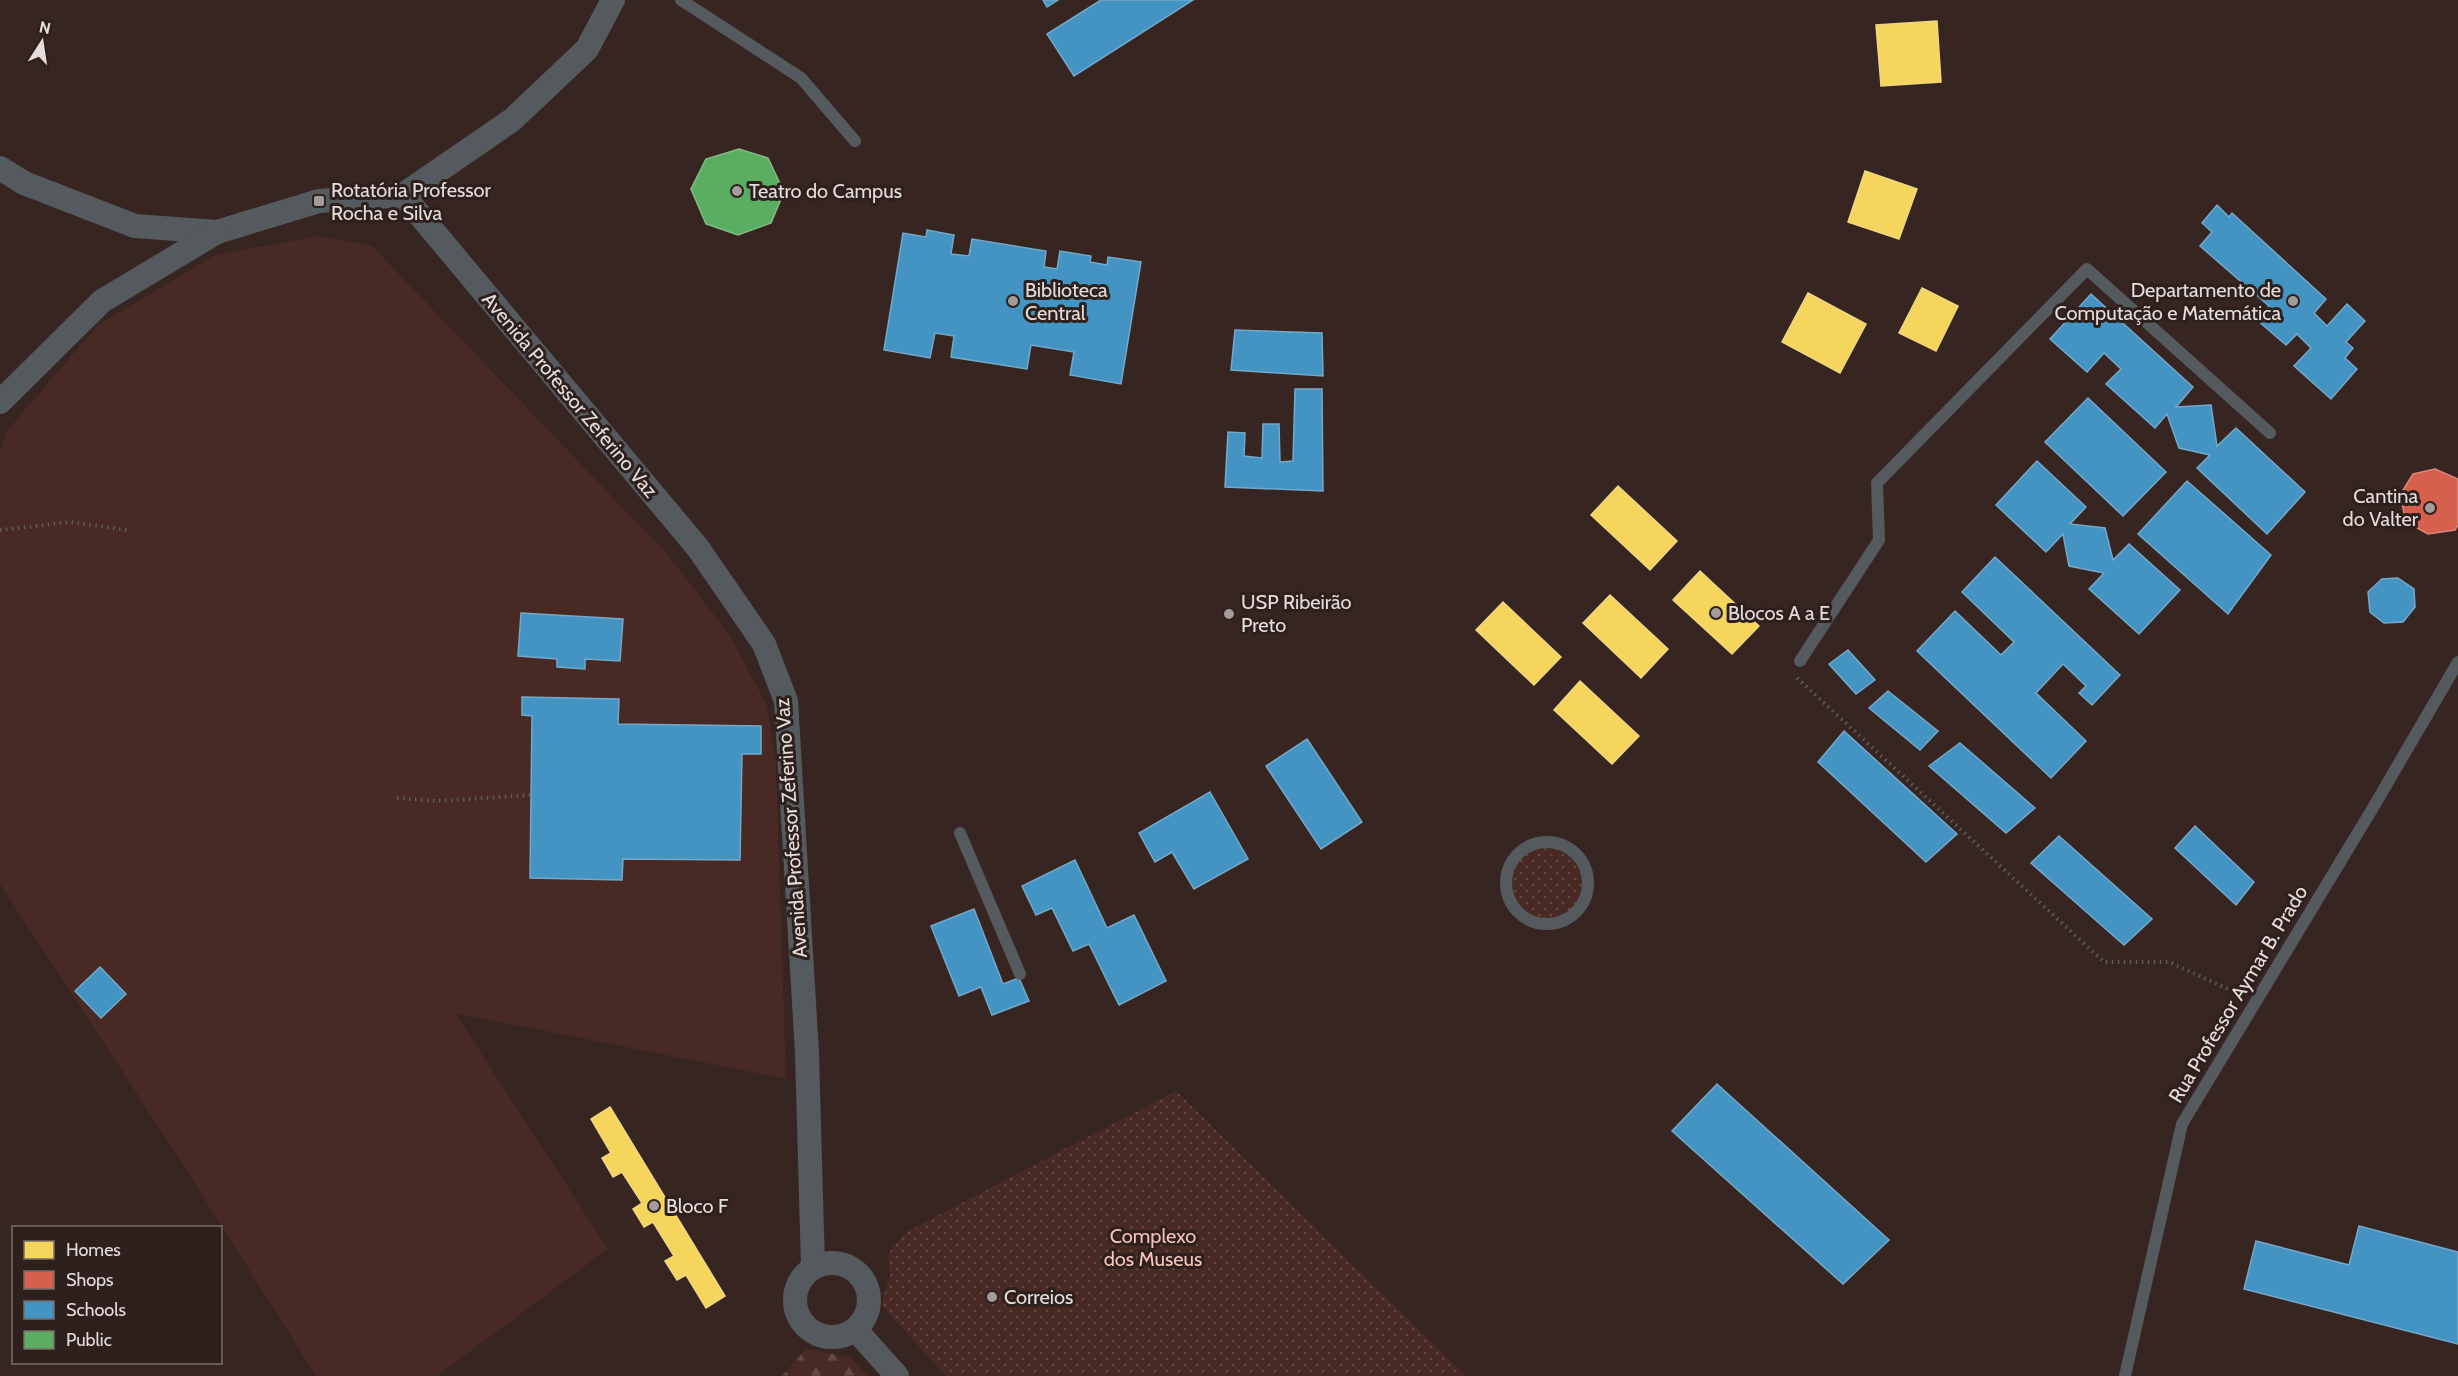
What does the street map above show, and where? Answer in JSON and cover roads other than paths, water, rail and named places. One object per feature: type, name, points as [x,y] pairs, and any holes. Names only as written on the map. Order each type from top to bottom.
[{"type":"street","points":[[0,402],[102,301],[217,232],[319,201],[404,195],[512,120],[587,49],[613,0]]},
{"type":"street","points":[[0,168],[24,183],[135,226],[217,232]]},
{"type":"street","name":"Avenida Professor Zeferino Vaz","points":[[404,195],[698,548],[764,644],[786,701],[807,1053],[813,1268]]},
{"type":"street","points":[[825,1263],[838,1263],[850,1267],[860,1275],[867,1288],[869,1303],[864,1317],[855,1329],[843,1335],[830,1337],[806,1327],[799,1317],[795,1307],[798,1284],[813,1268],[825,1263]]},
{"type":"street","points":[[855,1329],[897,1376]]},
{"type":"lane","points":[[681,0],[801,78],[855,141]]},
{"type":"lane","points":[[1800,661],[1879,540],[1877,483],[2087,268],[2270,434]]},
{"type":"lane","name":"Rua Professor Aymar B. Prado","points":[[2125,1376],[2182,1124],[2458,662]]},
{"type":"lane","points":[[960,833],[1020,974]]},
{"type":"lane","points":[[1542,843],[1555,843],[1568,848],[1578,856],[1585,867],[1587,891],[1576,913],[1553,924],[1527,919],[1517,911],[1506,888],[1511,864],[1520,851],[1542,843]]},
{"type":"place","name":"Teatro do Campus","points":[[737,191]]},
{"type":"place","name":"Rotatória Professor Rocha e Silva","points":[[319,201]]},
{"type":"place","name":"Biblioteca Central","points":[[1013,301]]},
{"type":"place","name":"Departamento de Computação e Matemática","points":[[2293,301]]},
{"type":"place","name":"Cantina do Valter","points":[[2430,508]]},
{"type":"place","name":"Blocos A a E","points":[[1716,613]]},
{"type":"place","name":"USP Ribeirão Preto","points":[[1229,614]]},
{"type":"place","name":"Bloco F","points":[[654,1206]]},
{"type":"place","name":"Correios","points":[[992,1297]]},
{"type":"park label","name":"Complexo dos Museus","points":[[1153,1248]]}]
